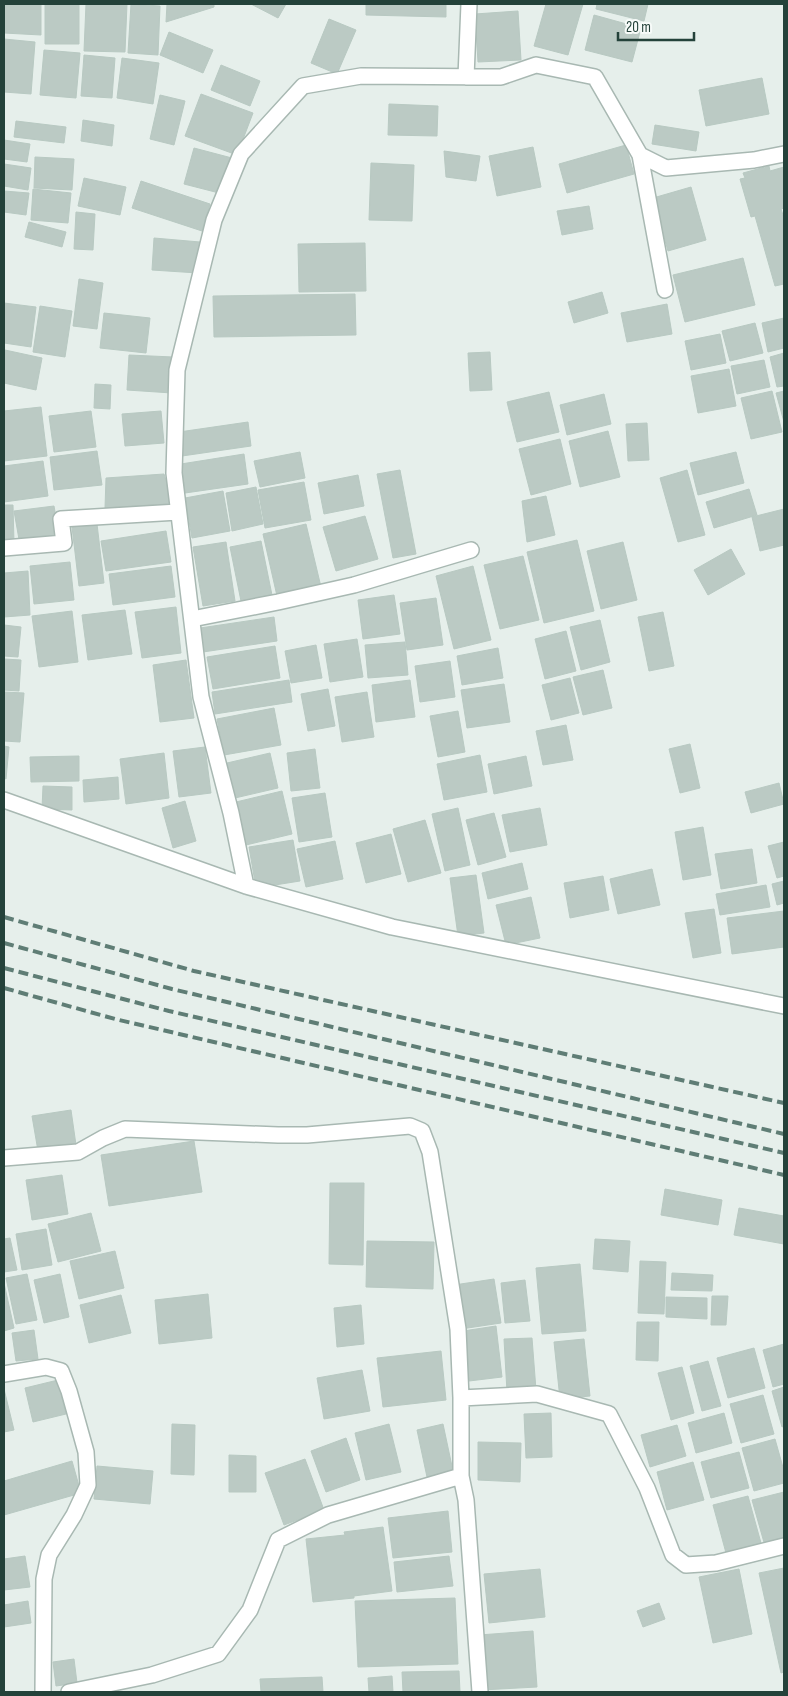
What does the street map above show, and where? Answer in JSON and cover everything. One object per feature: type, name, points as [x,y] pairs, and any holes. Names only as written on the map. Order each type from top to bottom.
[{"type":"street","points":[[466,78],[469,4]]},
{"type":"street","points":[[246,886],[231,813],[201,697],[174,473],[177,370],[214,220],[241,154],[303,86],[361,76],[501,77],[536,65],[595,76],[640,155],[664,290]]},
{"type":"street","points":[[640,155],[666,168],[754,160],[784,154]]},
{"type":"street","points":[[4,548],[64,543],[61,518],[178,512]]},
{"type":"street","points":[[192,619],[354,585],[471,550]]},
{"type":"street","points":[[4,800],[246,886],[392,927],[784,1006]]},
{"type":"street","points":[[4,1158],[78,1152],[102,1138],[125,1129],[278,1135],[307,1135],[410,1126],[422,1131],[430,1152],[458,1329],[461,1398],[461,1476],[466,1500],[480,1692]]},
{"type":"street","points":[[4,1374],[46,1366],[61,1371],[69,1391],[86,1452],[88,1485],[74,1515],[49,1555],[44,1579],[43,1692]]},
{"type":"street","points":[[461,1398],[537,1394],[609,1414],[648,1488],[673,1555],[686,1565],[716,1562],[784,1546]]},
{"type":"street","points":[[70,1692],[152,1675],[218,1654],[250,1610],[278,1540],[328,1515],[461,1476]]},
{"type":"building","points":[[4,4],[41,4],[41,35],[4,33]]},
{"type":"building","points":[[45,4],[79,4],[79,44],[45,44]]},
{"type":"building","points":[[86,4],[127,4],[125,52],[84,51]]},
{"type":"building","points":[[131,4],[160,6],[158,55],[128,53]]},
{"type":"building","points":[[167,4],[214,4],[214,7],[166,22]]},
{"type":"building","points":[[251,4],[286,4],[278,18]]},
{"type":"building","points":[[366,4],[446,4],[446,17],[366,15]]},
{"type":"building","points":[[546,4],[583,4],[568,55],[534,46]]},
{"type":"building","points":[[597,4],[648,4],[644,21],[596,9]]},
{"type":"building","points":[[518,11],[521,60],[478,62],[475,14]]},
{"type":"building","points":[[594,15],[641,28],[632,62],[585,50]]},
{"type":"building","points":[[329,19],[356,30],[337,74],[311,63]]},
{"type":"building","points":[[169,32],[213,50],[203,73],[160,55]]},
{"type":"building","points":[[4,39],[35,42],[31,94],[4,92]]},
{"type":"building","points":[[44,50],[80,53],[76,98],[40,95]]},
{"type":"building","points":[[84,55],[115,58],[112,98],[81,96]]},
{"type":"building","points":[[122,58],[159,63],[153,104],[117,98]]},
{"type":"building","points":[[221,65],[260,81],[250,106],[211,90]]},
{"type":"building","points":[[762,78],[769,114],[706,126],[699,90]]},
{"type":"building","points":[[201,94],[253,113],[237,155],[185,136]]},
{"type":"building","points":[[160,95],[185,101],[174,145],[150,139]]},
{"type":"building","points":[[389,104],[438,106],[437,136],[388,135]]},
{"type":"building","points":[[83,120],[114,125],[112,146],[81,141]]},
{"type":"building","points":[[16,121],[66,127],[64,143],[14,137]]},
{"type":"building","points":[[655,125],[699,132],[696,151],[652,144]]},
{"type":"building","points":[[4,140],[30,144],[27,162],[4,159]]},
{"type":"building","points":[[626,145],[634,174],[567,193],[559,164]]},
{"type":"building","points":[[533,147],[541,187],[497,196],[489,156]]},
{"type":"building","points":[[194,148],[232,158],[223,194],[184,184]]},
{"type":"building","points":[[444,151],[480,156],[476,181],[446,177]]},
{"type":"building","points":[[35,157],[74,159],[72,190],[34,188]]},
{"type":"building","points":[[371,163],[414,165],[412,221],[369,220]]},
{"type":"building","points":[[4,164],[31,168],[28,190],[4,186]]},
{"type":"building","points":[[769,166],[770,171],[784,167],[784,208],[781,209],[784,218],[784,284],[775,286],[755,216],[751,217],[740,179],[745,178],[743,173]]},
{"type":"building","points":[[84,178],[126,187],[120,215],[78,206]]},
{"type":"building","points":[[141,181],[210,204],[202,231],[132,208]]},
{"type":"building","points":[[691,187],[706,240],[668,251],[653,198]]},
{"type":"building","points":[[33,189],[71,193],[68,223],[31,220]]},
{"type":"building","points":[[4,191],[29,193],[26,215],[4,212]]},
{"type":"building","points":[[589,206],[593,229],[562,235],[557,211]]},
{"type":"building","points":[[76,212],[95,214],[93,250],[74,249]]},
{"type":"building","points":[[29,222],[66,232],[62,247],[25,237]]},
{"type":"building","points":[[154,238],[200,242],[198,273],[152,270]]},
{"type":"building","points":[[365,243],[366,291],[299,292],[298,244]]},
{"type":"building","points":[[743,258],[755,305],[685,322],[673,275]]},
{"type":"building","points":[[79,279],[103,283],[97,329],[73,326]]},
{"type":"building","points":[[602,292],[608,313],[574,323],[568,302]]},
{"type":"building","points":[[355,294],[356,335],[214,337],[213,296]]},
{"type":"building","points":[[4,303],[36,307],[31,347],[4,343]]},
{"type":"building","points":[[667,304],[672,334],[627,342],[621,313]]},
{"type":"building","points":[[40,306],[72,311],[65,357],[33,352]]},
{"type":"building","points":[[104,313],[150,318],[146,353],[100,348]]},
{"type":"building","points":[[784,318],[784,348],[768,352],[762,323]]},
{"type":"building","points":[[755,323],[763,353],[730,361],[722,331]]},
{"type":"building","points":[[720,334],[726,363],[691,370],[685,341]]},
{"type":"building","points":[[5,350],[42,358],[36,390],[4,383]]},
{"type":"building","points":[[490,352],[492,390],[470,391],[468,353]]},
{"type":"building","points":[[784,353],[784,386],[777,387],[770,357]]},
{"type":"building","points":[[129,355],[173,357],[172,393],[127,390]]},
{"type":"building","points":[[764,360],[770,387],[737,394],[731,366]]},
{"type":"building","points":[[729,369],[736,406],[698,413],[691,376]]},
{"type":"building","points":[[95,384],[111,385],[110,409],[94,408]]},
{"type":"building","points":[[772,391],[782,432],[751,439],[741,398]]},
{"type":"building","points":[[784,391],[784,422],[776,393]]},
{"type":"building","points":[[549,392],[559,432],[517,442],[507,402]]},
{"type":"building","points":[[604,394],[611,424],[567,435],[560,405]]},
{"type":"building","points":[[41,407],[47,456],[4,461],[4,411]]},
{"type":"building","points":[[91,411],[96,447],[54,452],[49,416]]},
{"type":"building","points":[[161,411],[164,443],[125,446],[122,414]]},
{"type":"building","points":[[248,422],[251,446],[182,456],[179,432]]},
{"type":"building","points":[[647,423],[649,460],[628,461],[626,424]]},
{"type":"building","points":[[608,431],[620,477],[580,487],[569,441]]},
{"type":"building","points":[[560,439],[571,484],[531,495],[519,449]]},
{"type":"building","points":[[97,451],[102,485],[54,490],[50,457]]},
{"type":"building","points":[[300,452],[305,478],[260,487],[254,461]]},
{"type":"building","points":[[736,452],[744,483],[698,495],[690,463]]},
{"type":"building","points":[[244,454],[248,484],[185,493],[181,464]]},
{"type":"building","points":[[43,461],[48,496],[4,502],[4,466]]},
{"type":"building","points":[[400,470],[416,554],[393,558],[377,474]]},
{"type":"building","points":[[687,470],[705,535],[678,542],[660,478]]},
{"type":"building","points":[[164,474],[173,504],[105,508],[106,478]]},
{"type":"building","points":[[358,475],[364,506],[324,514],[318,483]]},
{"type":"building","points":[[304,482],[311,520],[265,528],[258,490]]},
{"type":"building","points":[[256,487],[263,524],[232,531],[226,493]]},
{"type":"building","points":[[749,489],[757,515],[714,528],[706,502]]},
{"type":"building","points":[[223,491],[230,531],[192,538],[185,498]]},
{"type":"building","points":[[546,496],[555,535],[527,542],[522,501]]},
{"type":"building","points":[[4,505],[13,505],[14,543],[4,543]]},
{"type":"building","points":[[54,506],[60,539],[20,545],[14,511]]},
{"type":"building","points":[[784,509],[784,545],[760,551],[752,517]]},
{"type":"building","points":[[365,516],[378,559],[336,571],[323,527]]},
{"type":"building","points":[[97,524],[104,583],[79,586],[72,527]]},
{"type":"building","points":[[306,524],[321,587],[277,596],[263,534]]},
{"type":"building","points":[[166,531],[171,562],[106,571],[101,541]]},
{"type":"building","points":[[577,540],[594,611],[544,623],[527,552]]},
{"type":"building","points":[[261,541],[273,600],[242,606],[230,547]]},
{"type":"building","points":[[226,542],[235,601],[203,606],[193,547]]},
{"type":"building","points":[[623,542],[637,600],[601,609],[587,551]]},
{"type":"building","points":[[731,549],[745,574],[708,595],[694,570]]},
{"type":"building","points":[[523,556],[539,620],[500,629],[484,565]]},
{"type":"building","points":[[70,562],[74,600],[34,604],[30,566]]},
{"type":"building","points":[[171,566],[175,597],[113,605],[109,574]]},
{"type":"building","points":[[473,566],[491,640],[454,649],[436,576]]},
{"type":"building","points":[[28,571],[30,615],[4,617],[4,573]]},
{"type":"building","points":[[394,595],[400,634],[363,639],[358,600]]},
{"type":"building","points":[[436,598],[443,645],[407,650],[400,603]]},
{"type":"building","points":[[176,607],[181,653],[142,658],[135,612]]},
{"type":"building","points":[[125,610],[132,654],[88,660],[82,615]]},
{"type":"building","points":[[72,611],[78,662],[39,667],[32,616]]},
{"type":"building","points":[[663,612],[674,666],[649,671],[638,617]]},
{"type":"building","points":[[274,617],[277,641],[203,652],[200,628]]},
{"type":"building","points":[[600,620],[610,662],[581,670],[570,627]]},
{"type":"building","points":[[4,625],[21,627],[18,657],[4,656]]},
{"type":"building","points":[[566,631],[576,671],[545,679],[535,639]]},
{"type":"building","points":[[357,639],[363,677],[330,682],[324,644]]},
{"type":"building","points":[[405,642],[408,675],[368,678],[365,645]]},
{"type":"building","points":[[316,645],[322,678],[291,683],[285,651]]},
{"type":"building","points":[[275,646],[280,678],[213,689],[207,657]]},
{"type":"building","points":[[498,648],[503,678],[462,685],[457,656]]},
{"type":"building","points":[[4,659],[21,660],[19,691],[4,690]]},
{"type":"building","points":[[186,660],[194,718],[160,722],[153,665]]},
{"type":"building","points":[[450,661],[455,697],[420,702],[415,666]]},
{"type":"building","points":[[603,670],[612,708],[583,715],[573,677]]},
{"type":"building","points":[[570,678],[579,713],[551,720],[542,685]]},
{"type":"building","points":[[289,680],[292,702],[215,714],[212,692]]},
{"type":"building","points":[[410,680],[415,717],[376,722],[372,685]]},
{"type":"building","points":[[504,684],[510,722],[467,728],[461,690]]},
{"type":"building","points":[[328,689],[335,726],[308,731],[301,694]]},
{"type":"building","points":[[4,692],[24,693],[20,742],[4,741]]},
{"type":"building","points":[[367,692],[374,737],[342,742],[335,697]]},
{"type":"building","points":[[274,708],[281,745],[224,755],[217,719]]},
{"type":"building","points":[[458,711],[465,752],[438,757],[430,716]]},
{"type":"building","points":[[566,725],[573,760],[543,765],[536,731]]},
{"type":"building","points":[[690,744],[700,788],[680,793],[669,749]]},
{"type":"building","points":[[4,746],[9,747],[6,779],[4,778]]},
{"type":"building","points":[[205,747],[211,793],[179,797],[173,751]]},
{"type":"building","points":[[315,749],[320,788],[291,791],[287,753]]},
{"type":"building","points":[[164,753],[169,798],[126,804],[120,759]]},
{"type":"building","points":[[270,753],[278,788],[235,798],[227,763]]},
{"type":"building","points":[[480,755],[487,792],[444,800],[437,764]]},
{"type":"building","points":[[79,756],[79,781],[31,782],[30,757]]},
{"type":"building","points":[[526,756],[532,786],[494,794],[488,764]]},
{"type":"building","points":[[118,777],[119,799],[84,802],[83,780]]},
{"type":"building","points":[[779,783],[784,804],[751,813],[745,792]]},
{"type":"building","points":[[43,786],[72,787],[72,810],[42,809]]},
{"type":"building","points":[[282,791],[292,834],[246,845],[236,802]]},
{"type":"building","points":[[325,793],[332,837],[299,842],[292,798]]},
{"type":"building","points":[[185,801],[196,841],[173,848],[162,808]]},
{"type":"building","points":[[458,808],[470,865],[445,871],[432,814]]},
{"type":"building","points":[[540,808],[547,845],[510,852],[502,815]]},
{"type":"building","points":[[494,813],[506,857],[478,865],[466,820]]},
{"type":"building","points":[[425,820],[441,873],[408,882],[393,829]]},
{"type":"building","points":[[703,827],[711,875],[683,880],[675,832]]},
{"type":"building","points":[[391,834],[401,874],[366,883],[356,843]]},
{"type":"building","points":[[293,840],[300,881],[256,888],[249,847]]},
{"type":"building","points":[[335,841],[343,879],[306,887],[297,849]]},
{"type":"building","points":[[784,842],[784,876],[777,878],[768,846]]},
{"type":"building","points":[[752,849],[757,883],[721,889],[715,854]]},
{"type":"building","points":[[522,863],[528,889],[488,899],[482,873]]},
{"type":"building","points":[[652,869],[660,905],[618,914],[610,879]]},
{"type":"building","points":[[476,875],[484,933],[458,936],[450,878]]},
{"type":"building","points":[[603,876],[609,910],[570,918],[564,883]]},
{"type":"building","points":[[784,881],[784,903],[777,905],[772,884]]},
{"type":"building","points":[[766,885],[770,907],[720,915],[716,894]]},
{"type":"building","points":[[531,897],[540,938],[506,945],[496,905]]},
{"type":"building","points":[[714,909],[721,953],[693,958],[685,913]]},
{"type":"building","points":[[784,911],[784,947],[732,954],[727,918]]},
{"type":"building","points":[[71,1110],[76,1145],[38,1151],[32,1116]]},
{"type":"building","points":[[194,1141],[202,1192],[109,1206],[101,1155]]},
{"type":"building","points":[[62,1175],[68,1214],[32,1220],[26,1180]]},
{"type":"building","points":[[330,1183],[364,1183],[363,1265],[329,1264]]},
{"type":"building","points":[[665,1189],[722,1200],[718,1225],[661,1215]]},
{"type":"building","points":[[739,1208],[784,1216],[784,1244],[734,1235]]},
{"type":"building","points":[[91,1213],[101,1251],[58,1262],[48,1224]]},
{"type":"building","points":[[46,1229],[52,1265],[22,1270],[16,1234]]},
{"type":"building","points":[[10,1238],[17,1270],[4,1272],[4,1239]]},
{"type":"building","points":[[595,1239],[630,1241],[628,1272],[593,1269]]},
{"type":"building","points":[[367,1241],[434,1242],[433,1289],[366,1287]]},
{"type":"building","points":[[115,1251],[124,1288],[79,1299],[70,1261]]},
{"type":"building","points":[[640,1261],[666,1262],[664,1314],[638,1313]]},
{"type":"building","points":[[580,1264],[586,1331],[542,1334],[536,1268]]},
{"type":"building","points":[[672,1273],[713,1275],[712,1291],[671,1290]]},
{"type":"building","points":[[27,1274],[37,1320],[16,1324],[6,1278]]},
{"type":"building","points":[[60,1274],[69,1317],[44,1323],[34,1280]]},
{"type":"building","points":[[494,1279],[501,1323],[461,1329],[454,1285]]},
{"type":"building","points":[[525,1280],[530,1321],[505,1323],[501,1283]]},
{"type":"building","points":[[4,1283],[14,1328],[4,1331]]},
{"type":"building","points":[[208,1294],[212,1338],[159,1344],[155,1300]]},
{"type":"building","points":[[121,1295],[131,1333],[89,1343],[80,1305]]},
{"type":"building","points":[[712,1296],[728,1296],[726,1325],[711,1325]]},
{"type":"building","points":[[666,1297],[707,1298],[707,1319],[666,1317]]},
{"type":"building","points":[[361,1305],[364,1344],[337,1347],[334,1308]]},
{"type":"building","points":[[637,1322],[659,1322],[658,1361],[636,1360]]},
{"type":"building","points":[[496,1326],[502,1377],[469,1381],[463,1331]]},
{"type":"building","points":[[34,1330],[38,1359],[16,1361],[12,1333]]},
{"type":"building","points":[[532,1338],[536,1390],[507,1392],[504,1339]]},
{"type":"building","points":[[584,1339],[590,1396],[560,1399],[554,1342]]},
{"type":"building","points":[[784,1344],[784,1384],[773,1387],[763,1350]]},
{"type":"building","points":[[754,1348],[765,1388],[728,1398],[717,1358]]},
{"type":"building","points":[[441,1351],[446,1400],[383,1407],[377,1358]]},
{"type":"building","points":[[708,1361],[721,1406],[702,1411],[690,1366]]},
{"type":"building","points":[[682,1367],[694,1413],[671,1420],[658,1373]]},
{"type":"building","points":[[362,1370],[370,1411],[324,1419],[317,1378]]},
{"type":"building","points":[[58,1380],[66,1414],[33,1422],[25,1388]]},
{"type":"building","points":[[784,1387],[784,1426],[782,1427],[772,1391]]},
{"type":"building","points":[[4,1389],[14,1430],[4,1432]]},
{"type":"building","points":[[763,1395],[774,1434],[741,1443],[730,1404]]},
{"type":"building","points":[[551,1413],[552,1457],[526,1458],[524,1414]]},
{"type":"building","points":[[724,1413],[732,1443],[696,1453],[688,1423]]},
{"type":"building","points":[[172,1424],[195,1425],[194,1475],[171,1474]]},
{"type":"building","points":[[389,1424],[401,1472],[366,1480],[355,1433]]},
{"type":"building","points":[[443,1424],[453,1471],[427,1477],[417,1430]]},
{"type":"building","points":[[677,1425],[686,1456],[650,1467],[641,1435]]},
{"type":"building","points":[[346,1438],[360,1480],[326,1492],[311,1451]]},
{"type":"building","points":[[775,1439],[784,1471],[784,1483],[754,1491],[742,1448]]},
{"type":"building","points":[[478,1442],[521,1443],[520,1482],[478,1480]]},
{"type":"building","points":[[739,1452],[749,1488],[711,1498],[701,1462]]},
{"type":"building","points":[[229,1455],[256,1456],[256,1492],[229,1492]]},
{"type":"building","points":[[305,1459],[324,1510],[284,1525],[265,1473]]},
{"type":"building","points":[[72,1461],[81,1493],[4,1515],[4,1481]]},
{"type":"building","points":[[693,1462],[704,1500],[667,1510],[657,1472]]},
{"type":"building","points":[[97,1466],[153,1471],[150,1504],[94,1499]]},
{"type":"building","points":[[784,1492],[784,1540],[765,1546],[752,1500]]},
{"type":"building","points":[[748,1496],[761,1543],[726,1553],[713,1505]]},
{"type":"building","points":[[448,1511],[452,1552],[393,1558],[388,1518]]},
{"type":"building","points":[[383,1527],[392,1591],[354,1596],[354,1598],[313,1602],[306,1539],[345,1535],[344,1532]]},
{"type":"building","points":[[25,1556],[30,1587],[4,1590],[4,1559]]},
{"type":"building","points":[[449,1556],[453,1586],[397,1592],[394,1562]]},
{"type":"building","points":[[784,1568],[784,1672],[781,1673],[759,1573]]},
{"type":"building","points":[[540,1569],[545,1617],[489,1623],[484,1574]]},
{"type":"building","points":[[739,1569],[752,1634],[713,1643],[699,1577]]},
{"type":"building","points":[[455,1598],[458,1664],[358,1667],[355,1601]]},
{"type":"building","points":[[28,1601],[31,1623],[4,1627],[4,1605]]},
{"type":"building","points":[[659,1603],[665,1619],[643,1627],[637,1611]]},
{"type":"building","points":[[533,1631],[537,1687],[482,1690],[479,1635]]},
{"type":"building","points":[[74,1659],[77,1683],[56,1686],[53,1662]]},
{"type":"building","points":[[459,1671],[460,1692],[403,1692],[402,1672]]},
{"type":"building","points":[[392,1676],[393,1692],[369,1692],[368,1678]]},
{"type":"building","points":[[322,1677],[323,1692],[261,1692],[260,1679]]},
{"type":"railway","points":[[4,917],[194,971],[784,1103]]},
{"type":"railway","points":[[4,943],[172,989],[784,1134]]},
{"type":"railway","points":[[4,968],[169,1011],[784,1153]]},
{"type":"railway","points":[[4,988],[115,1019],[784,1175]]}]
